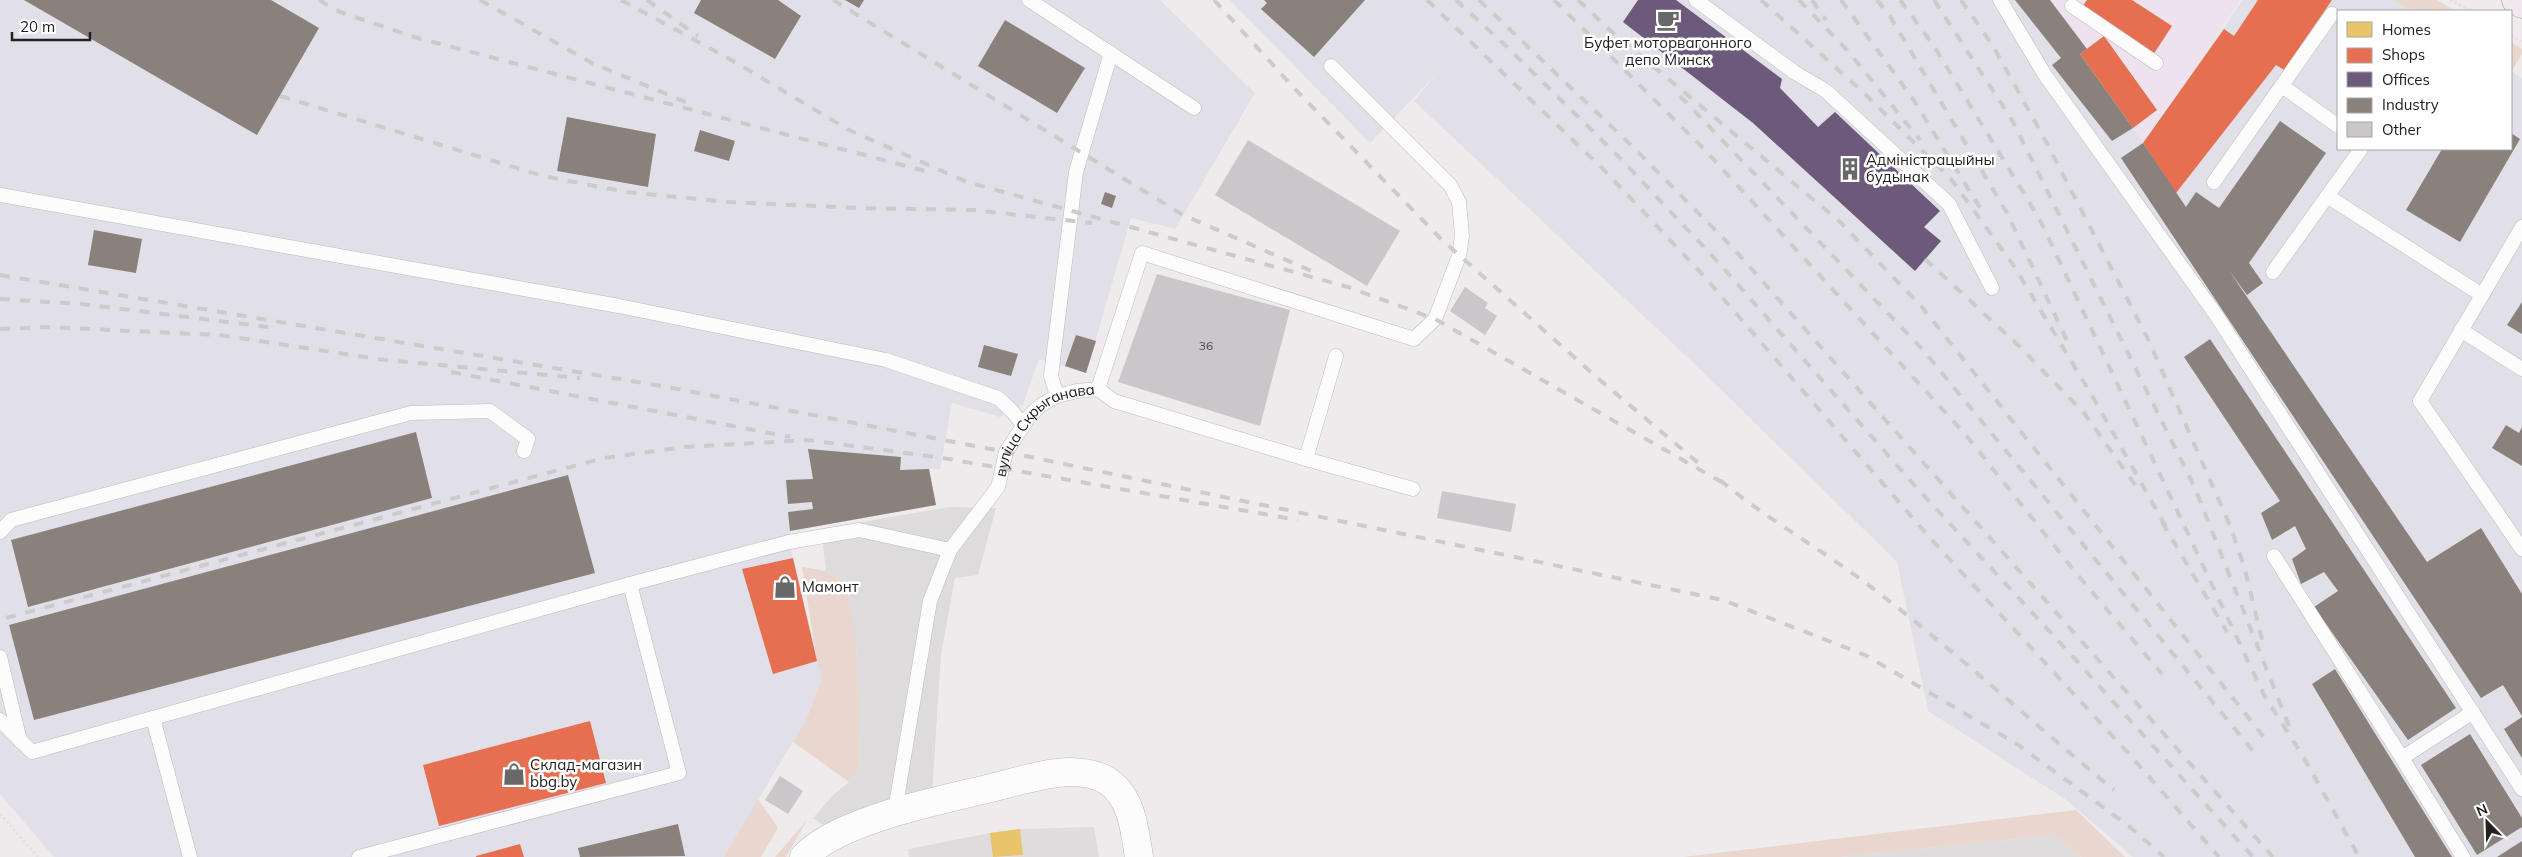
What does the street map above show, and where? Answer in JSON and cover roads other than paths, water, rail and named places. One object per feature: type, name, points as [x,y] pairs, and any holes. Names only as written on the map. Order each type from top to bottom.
[{"type":"main road","points":[[2516,0],[2522,4]]},
{"type":"street","points":[[804,857],[833,837],[895,811],[1068,772],[1091,774],[1109,781],[1122,794],[1132,819],[1139,857]]},
{"type":"lane","points":[[1029,0],[1194,108]]},
{"type":"lane","points":[[1696,0],[1794,72],[1826,91],[1949,204],[1992,288]]},
{"type":"lane","points":[[2000,0],[2045,76],[2216,315],[2522,789]]},
{"type":"lane","points":[[2072,2],[2156,64]]},
{"type":"lane","points":[[2214,182],[2332,14]]},
{"type":"lane","points":[[1057,396],[1051,376],[1076,172],[1111,53]]},
{"type":"lane","name":"вуліца Скрыганава","points":[[895,811],[930,601],[950,550],[998,487],[1006,452],[1023,426],[1041,405],[1057,396],[1077,391],[1098,389],[1142,254],[1414,339],[1435,319],[1459,256],[1462,236],[1459,202],[1450,185],[1331,66]]},
{"type":"lane","points":[[2282,86],[2337,125]]},
{"type":"lane","points":[[2273,272],[2360,150]]},
{"type":"lane","points":[[0,195],[619,306],[886,360],[998,398],[1012,411],[1023,426]]},
{"type":"lane","points":[[2327,196],[2482,295]]},
{"type":"lane","points":[[2521,232],[2420,401],[2522,549]]},
{"type":"lane","points":[[2462,330],[2522,369]]},
{"type":"lane","points":[[1306,460],[1336,356]]},
{"type":"lane","points":[[1098,389],[1114,401],[1306,460],[1413,489]]},
{"type":"lane","points":[[0,532],[11,520],[411,413],[490,411],[528,439],[524,451]]},
{"type":"lane","points":[[0,720],[32,752],[630,584],[789,542],[859,530],[950,550]]},
{"type":"lane","points":[[2274,556],[2463,857]]},
{"type":"lane","points":[[359,857],[679,773],[630,584]]},
{"type":"lane","points":[[0,657],[20,741]]},
{"type":"lane","points":[[2402,758],[2473,712]]},
{"type":"lane","points":[[153,718],[190,857]]},
{"type":"railway","points":[[319,0],[340,12],[414,37],[933,173]]},
{"type":"railway","points":[[480,0],[592,63],[688,103]]},
{"type":"railway","points":[[621,0],[728,58],[849,130],[967,182],[1348,287],[1435,319],[1725,484]]},
{"type":"railway","points":[[647,0],[698,36]]},
{"type":"railway","points":[[833,0],[1183,215],[1314,272]]},
{"type":"railway","points":[[1214,0],[1293,87],[1441,239],[1601,381],[1702,466]]},
{"type":"railway","points":[[1427,0],[1605,171],[1702,274],[1930,538],[2130,755],[2219,857]]},
{"type":"railway","points":[[1456,0],[1507,47],[1619,157],[1718,262],[1916,487],[2065,648],[2253,857]]},
{"type":"railway","points":[[1479,0],[1632,146],[1733,248],[2273,857]]},
{"type":"railway","points":[[1554,0],[1704,149],[1965,434],[2076,573],[2162,674]]},
{"type":"railway","points":[[1578,0],[1612,32],[1839,221],[1921,306],[2267,741]]},
{"type":"railway","points":[[1761,0],[1864,93],[1951,179],[2014,266],[2094,399],[2166,527]]},
{"type":"railway","points":[[1799,0],[1848,51],[1920,140]]},
{"type":"railway","points":[[1812,0],[1826,20]]},
{"type":"railway","points":[[1841,0],[1913,99],[1985,216]]},
{"type":"railway","points":[[1877,0],[1891,18],[2007,213],[2070,347]]},
{"type":"railway","points":[[1900,0],[1934,46],[2040,220],[2264,695],[2304,758],[2359,857]]},
{"type":"railway","points":[[1934,0],[2012,120],[2195,488],[2289,726]]},
{"type":"railway","points":[[1961,0],[1993,46],[2043,136],[2148,339],[2231,528],[2245,570],[2263,644]]},
{"type":"railway","points":[[280,96],[543,176],[626,192],[729,202],[857,208],[973,210],[1092,223]]},
{"type":"railway","points":[[1680,96],[1923,350],[2253,751]]},
{"type":"railway","points":[[1925,259],[2020,347],[2084,413],[2136,486]]},
{"type":"railway","points":[[0,275],[667,387],[1006,452],[1723,600],[1865,655],[2017,744],[2130,827],[2164,857]]},
{"type":"railway","points":[[0,299],[82,304],[276,328]]},
{"type":"railway","points":[[0,329],[46,327],[219,335],[385,360],[580,378]]},
{"type":"railway","points":[[451,372],[790,437]]},
{"type":"railway","points":[[6,618],[604,458],[685,447],[808,440],[943,458],[1298,520]]},
{"type":"railway","points":[[1720,480],[1754,506],[1845,568],[1895,606],[2114,790]]},
{"type":"railway","points":[[2162,522],[2227,632]]},
{"type":"place","name":"Буфет моторвагонного депо Минск","points":[[1668,20]]},
{"type":"place","name":"Адміністрацыйны будынак","points":[[1850,169]]},
{"type":"place","name":"Мамонт","points":[[785,587]]},
{"type":"place","name":"Склад-магазин bbg.by","points":[[514,774]]}]
